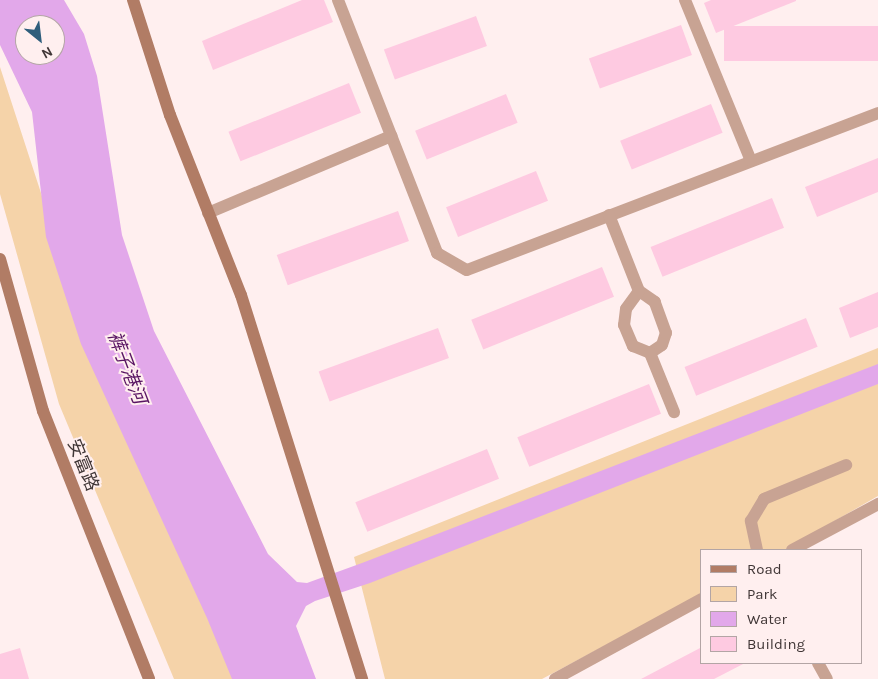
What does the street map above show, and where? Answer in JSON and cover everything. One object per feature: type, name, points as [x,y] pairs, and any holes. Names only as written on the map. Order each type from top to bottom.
[{"type":"street","points":[[133,0],[170,115],[241,295],[362,679]]},
{"type":"street","points":[[338,0],[437,253],[468,270],[878,113]]},
{"type":"street","points":[[685,0],[750,161]]},
{"type":"street","points":[[208,213],[391,136]]},
{"type":"street","points":[[609,216],[639,291],[655,302],[666,332],[662,345],[650,354]]},
{"type":"street","name":"安富路","points":[[0,259],[43,412],[149,679]]},
{"type":"street","points":[[639,291],[626,309],[624,325],[633,346],[650,354],[674,412]]},
{"type":"street","points":[[757,549],[751,521],[764,500],[846,465]]},
{"type":"street","points":[[794,549],[878,504]]},
{"type":"street","points":[[556,679],[700,600]]},
{"type":"street","points":[[819,664],[827,679]]},
{"type":"green space","points":[[0,67],[69,279],[245,679],[174,679],[59,404],[0,194]]},
{"type":"green space","points":[[878,348],[878,496],[786,549],[700,549],[700,595],[542,679],[385,679],[354,557]]},
{"type":"water","name":"裤子港河","points":[[0,0],[64,0],[84,34],[97,76],[122,235],[154,331],[268,554],[297,582],[307,583],[362,563],[878,364],[878,384],[370,583],[315,601],[306,606],[296,626],[316,679],[232,679],[207,618],[81,344],[46,237],[32,112],[0,45]]},
{"type":"building","points":[[302,0],[324,0],[333,22],[213,70],[202,41]]},
{"type":"building","points":[[711,0],[796,1],[716,33],[704,3]]},
{"type":"building","points":[[476,16],[487,46],[395,80],[384,50]]},
{"type":"building","points":[[681,25],[692,55],[600,89],[589,59]]},
{"type":"building","points":[[724,26],[878,26],[878,61],[724,61]]},
{"type":"building","points":[[349,83],[361,113],[240,161],[228,132]]},
{"type":"building","points":[[506,94],[518,123],[427,159],[415,131]]},
{"type":"building","points":[[711,104],[723,133],[632,169],[620,141]]},
{"type":"building","points":[[878,158],[878,192],[817,217],[805,187]]},
{"type":"building","points":[[536,171],[548,201],[458,237],[446,207]]},
{"type":"building","points":[[772,198],[784,228],[663,277],[651,247]]},
{"type":"building","points":[[398,211],[409,241],[288,285],[277,255]]},
{"type":"building","points":[[602,267],[614,297],[483,349],[471,320]]},
{"type":"building","points":[[878,292],[878,327],[850,338],[839,308]]},
{"type":"building","points":[[806,318],[818,347],[696,396],[685,367]]},
{"type":"building","points":[[438,328],[449,358],[330,402],[319,371]]},
{"type":"building","points":[[649,384],[661,414],[529,467],[517,437]]},
{"type":"building","points":[[487,449],[499,479],[367,532],[355,502]]},
{"type":"building","points":[[20,648],[29,679],[0,679],[0,654]]},
{"type":"building","points":[[700,648],[700,664],[743,664],[714,679],[641,679]]}]
